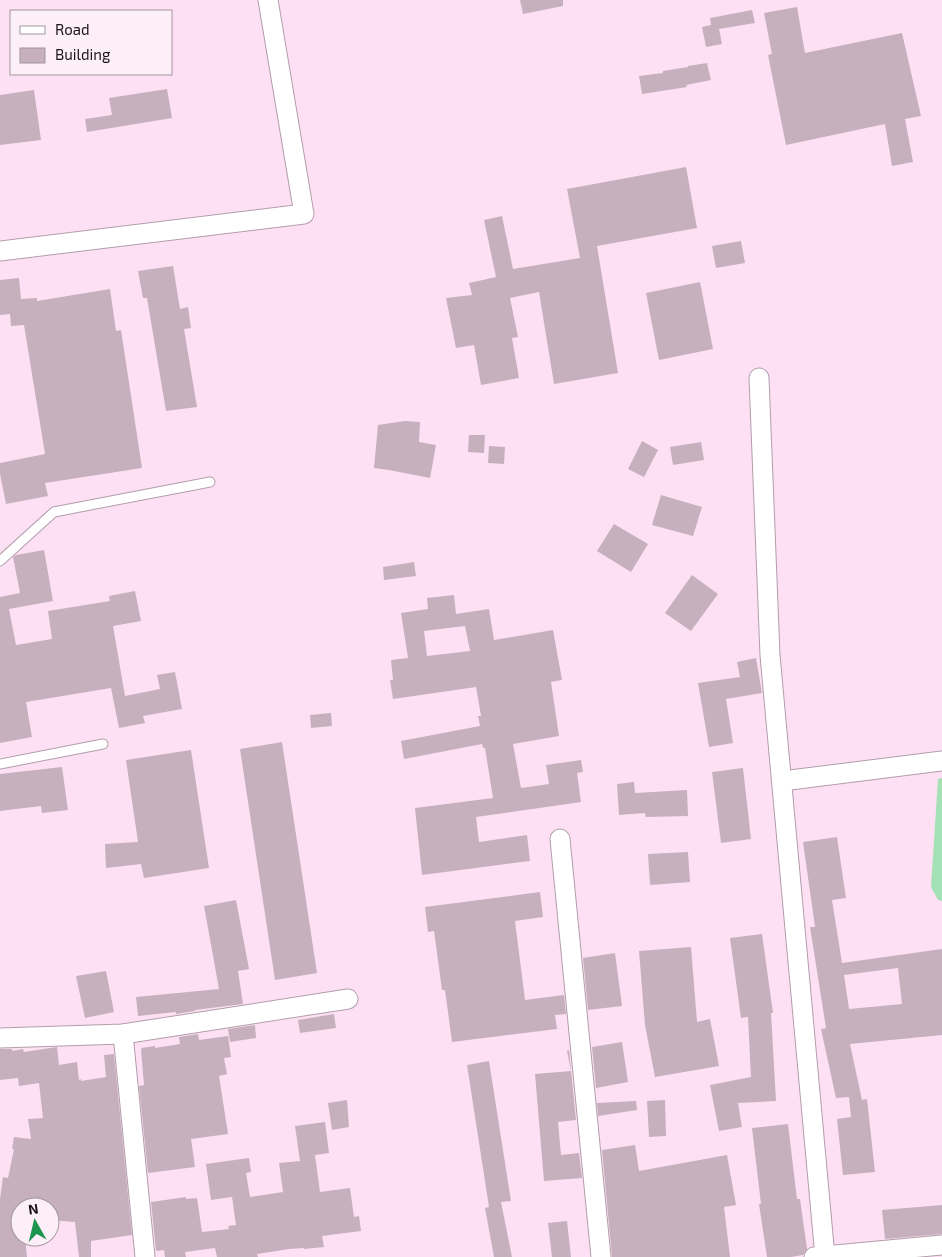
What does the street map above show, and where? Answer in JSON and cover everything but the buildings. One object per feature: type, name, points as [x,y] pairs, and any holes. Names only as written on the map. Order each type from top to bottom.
[{"type":"street","points":[[0,251],[304,214],[268,0]]},
{"type":"street","points":[[759,378],[770,655],[821,1256],[942,1245]]},
{"type":"street","points":[[782,781],[942,761]]},
{"type":"street","points":[[560,838],[601,1257]]},
{"type":"street","points":[[0,1038],[123,1034],[348,999]]},
{"type":"street","points":[[123,1034],[145,1257]]},
{"type":"lane","points":[[0,561],[54,512],[210,482]]},
{"type":"lane","points":[[0,764],[103,744]]},
{"type":"shaded area","points":[[0,0],[942,0],[942,1257],[0,1257]]},
{"type":"shaded area","points":[[942,778],[942,901],[938,900],[931,887],[938,779]]}]
